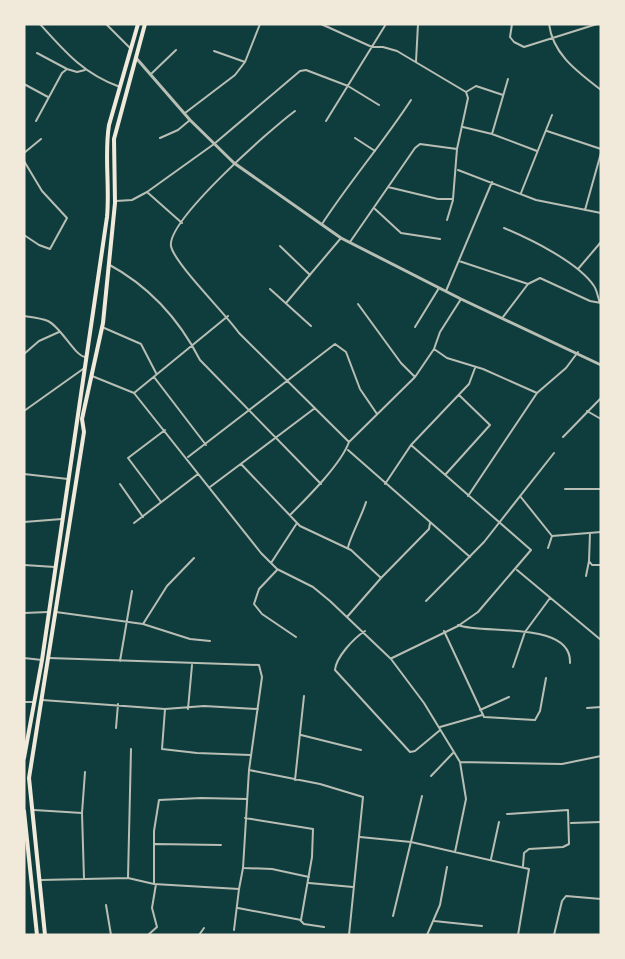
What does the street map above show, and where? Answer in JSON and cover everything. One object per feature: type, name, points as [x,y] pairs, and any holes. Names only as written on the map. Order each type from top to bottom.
[{"type":"main road","points":[[24,758],[42,660],[108,208],[106,141],[138,24]]},
{"type":"main road","points":[[45,935],[29,778],[84,432],[82,420],[102,325],[115,201],[114,139],[145,24]]},
{"type":"main road","points":[[90,327],[102,325]]},
{"type":"main road","points":[[87,343],[98,346]]},
{"type":"main road","points":[[45,633],[52,635]]},
{"type":"main road","points":[[24,811],[37,935]]},
{"type":"street","points":[[40,24],[85,70],[99,79],[120,87]]},
{"type":"street","points":[[106,24],[131,49]]},
{"type":"street","points":[[185,113],[235,75],[245,62],[261,24]]},
{"type":"street","points":[[321,24],[372,47],[397,51],[466,92]]},
{"type":"street","points":[[326,121],[386,24]]},
{"type":"street","points":[[416,62],[418,24]]},
{"type":"street","points":[[512,24],[510,37],[514,42],[524,46],[597,24]]},
{"type":"street","points":[[549,24],[551,39],[566,62],[601,90]]},
{"type":"street","points":[[151,74],[176,51]]},
{"type":"street","points":[[214,51],[245,62]]},
{"type":"street","points":[[37,53],[67,69],[77,72],[85,70]]},
{"type":"street","points":[[137,60],[190,120],[234,163],[341,238],[460,299],[578,352],[601,365]]},
{"type":"street","points":[[36,121],[57,79],[67,69]]},
{"type":"street","points":[[115,201],[132,200],[147,192],[214,144],[300,71],[306,70],[348,86],[380,105]]},
{"type":"street","points":[[492,134],[508,80]]},
{"type":"street","points":[[24,84],[48,97]]},
{"type":"street","points":[[466,92],[476,86],[503,95]]},
{"type":"street","points":[[447,220],[453,199],[457,149],[463,127],[466,92]]},
{"type":"street","points":[[322,225],[345,189],[411,100]]},
{"type":"street","points":[[295,111],[234,163],[182,223],[172,239],[173,250],[207,294],[228,316],[239,333],[349,442]]},
{"type":"street","points":[[521,193],[552,116]]},
{"type":"street","points":[[160,138],[178,130],[190,120]]},
{"type":"street","points":[[463,127],[492,134],[537,151]]},
{"type":"street","points":[[546,131],[601,151],[585,210]]},
{"type":"street","points":[[355,138],[375,151]]},
{"type":"street","points":[[24,153],[41,139]]},
{"type":"street","points":[[350,242],[420,144],[457,149]]},
{"type":"street","points":[[24,161],[42,191],[67,218],[51,249],[24,236]]},
{"type":"street","points":[[457,170],[552,205],[601,213]]},
{"type":"street","points":[[446,291],[492,182]]},
{"type":"street","points":[[388,187],[438,199],[453,199]]},
{"type":"street","points":[[147,192],[182,223]]},
{"type":"street","points":[[374,209],[401,233],[440,239]]},
{"type":"street","points":[[502,317],[528,284],[540,278],[590,302],[601,303],[594,286],[578,269],[524,236],[504,228]]},
{"type":"street","points":[[286,303],[341,238]]},
{"type":"street","points":[[578,269],[601,242]]},
{"type":"street","points":[[280,246],[310,275]]},
{"type":"street","points":[[458,261],[528,284]]},
{"type":"street","points":[[108,264],[137,280],[148,290],[192,346],[200,360],[249,413],[321,484]]},
{"type":"street","points":[[415,327],[439,288]]},
{"type":"street","points":[[270,289],[311,326]]},
{"type":"street","points":[[290,515],[321,484],[334,464],[348,450],[349,442],[415,377],[434,349],[440,332],[460,299]]},
{"type":"street","points":[[358,304],[400,363],[415,377]]},
{"type":"street","points":[[24,316],[47,320],[73,345],[81,357],[85,357]]},
{"type":"street","points":[[134,393],[228,316]]},
{"type":"street","points":[[102,325],[141,344],[155,375],[206,445]]},
{"type":"street","points":[[24,354],[39,341],[59,332]]},
{"type":"street","points":[[188,458],[249,413],[307,363],[334,344],[346,352],[360,389],[377,414]]},
{"type":"street","points":[[434,349],[447,358],[537,393]]},
{"type":"street","points":[[468,496],[537,393],[566,368],[578,352]]},
{"type":"street","points":[[385,484],[411,445],[469,384],[475,368]]},
{"type":"street","points":[[24,411],[84,369]]},
{"type":"street","points":[[92,376],[134,393],[188,458],[250,541],[271,563],[277,569],[313,587],[365,631],[391,659],[440,727],[439,731],[416,751],[410,752],[335,670],[335,665],[352,643],[365,631]]},
{"type":"street","points":[[445,475],[490,425],[459,395]]},
{"type":"street","points":[[563,437],[601,398]]},
{"type":"street","points":[[210,487],[315,408]]},
{"type":"street","points":[[587,411],[601,419]]},
{"type":"street","points":[[162,502],[128,458],[165,430]]},
{"type":"street","points":[[391,659],[458,626],[478,612],[517,570],[531,550],[497,523],[411,445]]},
{"type":"street","points":[[348,450],[470,557]]},
{"type":"street","points":[[426,601],[470,557],[554,453]]},
{"type":"street","points":[[241,464],[297,523],[309,532],[348,548],[381,578]]},
{"type":"street","points":[[24,474],[68,479]]},
{"type":"street","points":[[134,523],[198,474]]},
{"type":"street","points":[[120,484],[143,517]]},
{"type":"street","points":[[565,489],[601,489]]},
{"type":"street","points":[[519,496],[552,536]]},
{"type":"street","points":[[348,548],[348,540],[358,528],[366,502]]},
{"type":"street","points":[[24,522],[62,519]]},
{"type":"street","points":[[271,563],[297,523]]},
{"type":"street","points":[[347,617],[429,529],[430,523]]},
{"type":"street","points":[[429,529],[437,528]]},
{"type":"street","points":[[552,536],[601,532]]},
{"type":"street","points":[[586,576],[590,533]]},
{"type":"street","points":[[548,548],[552,536]]},
{"type":"street","points":[[143,624],[168,586],[194,558]]},
{"type":"street","points":[[589,561],[592,565],[601,565]]},
{"type":"street","points":[[24,565],[55,567]]},
{"type":"street","points":[[277,569],[259,589],[254,604],[262,614],[296,637]]},
{"type":"street","points":[[517,570],[601,640]]},
{"type":"street","points":[[120,661],[132,591]]},
{"type":"street","points":[[513,667],[525,632],[550,598]]},
{"type":"street","points":[[24,613],[48,612]]},
{"type":"street","points":[[56,612],[143,624],[190,639],[210,641]]},
{"type":"street","points":[[458,626],[512,628],[557,641],[569,652],[570,663]]},
{"type":"street","points":[[444,631],[482,715]]},
{"type":"street","points":[[24,658],[42,660]]},
{"type":"street","points":[[49,658],[156,661],[192,665],[260,665],[262,677],[250,755],[243,868],[234,930]]},
{"type":"street","points":[[188,708],[192,665]]},
{"type":"street","points":[[440,727],[482,715],[493,719],[535,720],[540,711],[546,678]]},
{"type":"street","points":[[295,780],[304,696]]},
{"type":"street","points":[[480,710],[508,697]]},
{"type":"street","points":[[42,700],[165,709],[220,706],[258,709]]},
{"type":"street","points":[[24,702],[34,702]]},
{"type":"street","points":[[116,728],[117,704]]},
{"type":"street","points":[[587,708],[601,707]]},
{"type":"street","points":[[165,709],[162,749],[250,755]]},
{"type":"street","points":[[439,731],[460,762],[466,789],[464,817],[455,852]]},
{"type":"street","points":[[301,735],[305,738],[362,750]]},
{"type":"street","points":[[300,740],[305,738]]},
{"type":"street","points":[[128,878],[131,749]]},
{"type":"street","points":[[431,776],[453,753]]},
{"type":"street","points":[[460,762],[562,764],[601,756]]},
{"type":"street","points":[[249,770],[363,797],[349,935]]},
{"type":"street","points":[[84,879],[82,813],[85,772]]},
{"type":"street","points":[[393,916],[422,796]]},
{"type":"street","points":[[148,935],[157,927],[152,908],[155,884],[156,805],[162,799],[247,799]]},
{"type":"street","points":[[507,814],[567,809],[571,823],[566,846],[529,849],[524,853],[523,867]]},
{"type":"street","points":[[31,810],[82,813]]},
{"type":"street","points":[[245,818],[314,829],[309,883],[300,920]]},
{"type":"street","points":[[491,859],[499,822]]},
{"type":"street","points":[[571,823],[601,822]]},
{"type":"street","points":[[360,837],[411,842],[530,870],[518,935]]},
{"type":"street","points":[[154,844],[221,844]]},
{"type":"street","points":[[427,935],[434,921],[445,885],[447,867]]},
{"type":"street","points":[[243,868],[272,869],[309,877]]},
{"type":"street","points":[[40,880],[128,878],[155,884],[239,889]]},
{"type":"street","points":[[309,883],[353,887]]},
{"type":"street","points":[[554,935],[562,900],[566,896],[601,900]]},
{"type":"street","points":[[106,905],[111,935]]},
{"type":"street","points":[[238,908],[324,927]]},
{"type":"street","points":[[434,921],[482,926]]},
{"type":"street","points":[[199,935],[204,928]]}]
